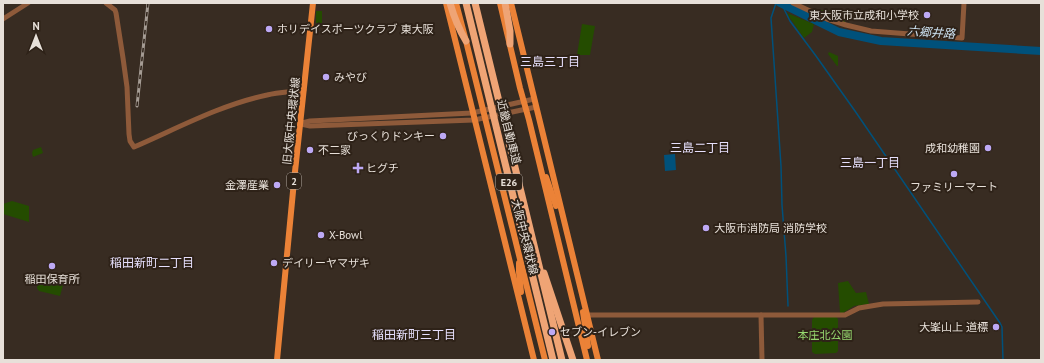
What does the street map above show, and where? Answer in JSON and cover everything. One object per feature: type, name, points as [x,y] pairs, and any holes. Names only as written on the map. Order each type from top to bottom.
[{"type":"highway","points":[[450,3],[456,22],[466,41]]},
{"type":"highway","name":"近畿自動車道","points":[[466,3],[553,360]]},
{"type":"highway","name":"近畿自動車道","points":[[475,3],[562,360]]},
{"type":"highway","points":[[505,3],[510,31],[510,44]]},
{"type":"highway","points":[[530,231],[573,360]]},
{"type":"highway","points":[[557,339],[561,340],[565,344],[569,360]]},
{"type":"main road","name":"旧大阪中央環状線","points":[[277,360],[313,3]]},
{"type":"main road","points":[[446,3],[534,360]]},
{"type":"main road","name":"大阪中央環状線","points":[[456,3],[544,360]]},
{"type":"main road","points":[[500,3],[587,360]]},
{"type":"main road","points":[[510,3],[598,360]]},
{"type":"main road","points":[[538,157],[551,190],[565,236],[571,250]]},
{"type":"main road","points":[[519,255],[518,272],[522,307]]},
{"type":"main road","points":[[581,292],[591,360]]},
{"type":"street","points":[[3,19],[28,3]]},
{"type":"street","points":[[106,3],[115,10],[116,13],[127,87],[129,134],[130,141],[134,146],[220,110],[268,95],[304,90]]},
{"type":"street","points":[[793,3],[827,19],[871,31],[962,38],[964,3]]},
{"type":"street","points":[[301,124],[310,121],[472,113],[534,99]]},
{"type":"street","points":[[301,124],[310,126],[474,120],[536,107]]},
{"type":"street","points":[[587,315],[845,315],[859,308],[883,304],[978,302]]},
{"type":"street","points":[[761,315],[762,360]]},
{"type":"green space","points":[[818,10],[845,12],[845,22],[836,20],[818,12]]},
{"type":"green space","points":[[316,11],[322,11],[322,23],[316,23]]},
{"type":"green space","points":[[787,13],[814,24],[812,32],[804,38]]},
{"type":"green space","points":[[582,24],[595,26],[590,55],[577,55]]},
{"type":"green space","points":[[829,52],[838,56],[838,66],[828,54]]},
{"type":"green space","points":[[41,147],[43,153],[33,157],[33,150]]},
{"type":"green space","points":[[12,201],[29,206],[29,222],[3,214],[3,204]]},
{"type":"green space","points":[[38,278],[63,285],[60,296],[39,291],[37,288]]},
{"type":"green space","points":[[848,281],[856,293],[866,292],[869,304],[854,306],[843,313],[840,313],[838,283]]},
{"type":"green space","name":"本庄北公園","points":[[814,317],[836,317],[838,319],[838,351],[836,353],[815,354],[812,352],[812,320]]},
{"type":"water","points":[[675,154],[676,170],[665,171],[664,155]]},
{"type":"waterway","points":[[776,3],[771,18],[781,166],[788,306]]},
{"type":"waterway","name":"六郷井路","points":[[780,3],[839,32],[881,41],[1041,51]]},
{"type":"waterway","points":[[782,4],[790,21],[855,111],[1000,323],[1002,327],[1003,360]]},
{"type":"railway","points":[[137,106],[148,3]]},
{"type":"place","name":"東大阪市立成和小学校","points":[[927,15]]},
{"type":"place","name":"ホリデイスポーツクラブ 東大阪","points":[[269,29]]},
{"type":"place","name":"みやび","points":[[326,77]]},
{"type":"place","name":"びっくりドンキー","points":[[443,136]]},
{"type":"place","name":"成和幼稚園","points":[[988,148]]},
{"type":"place","name":"不二家","points":[[310,150]]},
{"type":"place","name":"ヒグチ","points":[[358,168]]},
{"type":"place","name":"ファミリーマート","points":[[954,174]]},
{"type":"place","name":"金澤産業","points":[[277,185]]},
{"type":"place","name":"大阪市消防局 消防学校","points":[[706,228]]},
{"type":"place","name":"X-Bowl","points":[[321,235]]},
{"type":"place","name":"デイリーヤマザキ","points":[[274,263]]},
{"type":"place","name":"稲田保育所","points":[[52,266]]},
{"type":"place","name":"大峯山上 道標","points":[[996,327]]},
{"type":"place","name":"セブン-イレブン","points":[[552,332]]},
{"type":"district","name":"三島三丁目","points":[[550,61]]},
{"type":"district","name":"三島二丁目","points":[[700,147]]},
{"type":"district","name":"三島一丁目","points":[[870,162]]},
{"type":"district","name":"稲田新町二丁目","points":[[152,262]]},
{"type":"district","name":"稲田新町三丁目","points":[[414,334]]}]
